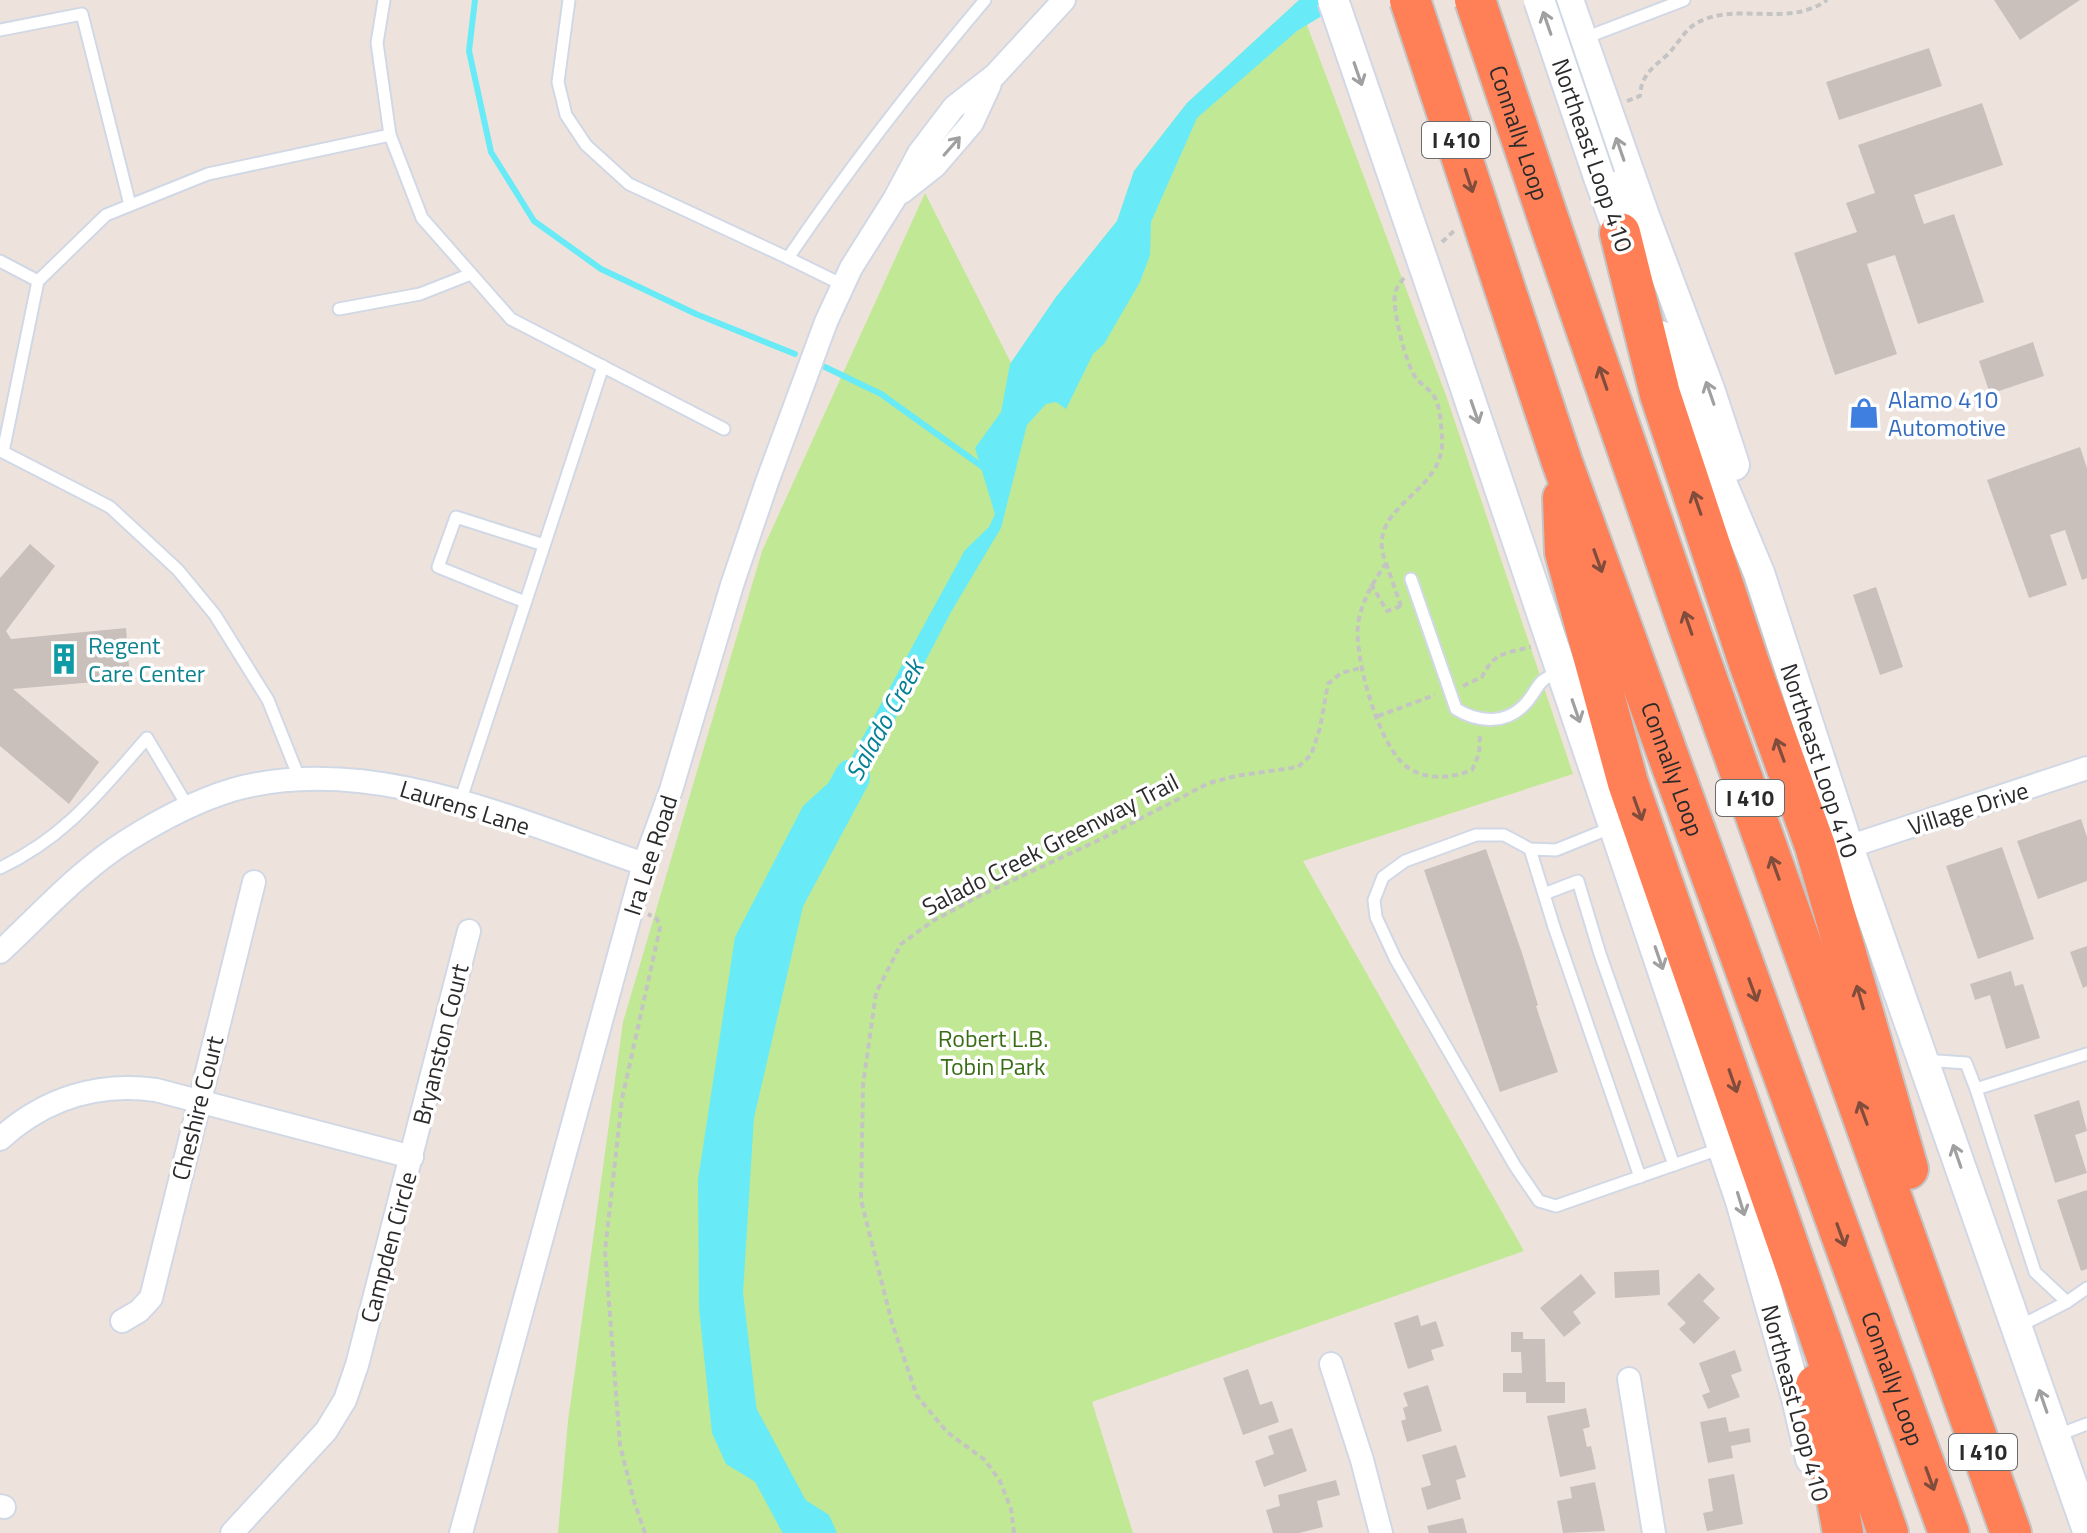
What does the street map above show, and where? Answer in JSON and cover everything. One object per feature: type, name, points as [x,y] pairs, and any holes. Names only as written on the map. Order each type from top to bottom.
[{"type":"highway","name":"Connally Loop","points":[[1410,0],[1562,462],[1949,1533]]},
{"type":"highway","name":"Connally Loop","points":[[1475,0],[1691,634],[2011,1533]]},
{"type":"highway","points":[[1620,233],[1660,394],[1749,663],[1815,846],[1854,978],[1933,1265],[1955,1371]]},
{"type":"highway","points":[[1562,462],[1565,552],[1592,658],[1738,1144],[1810,1356],[1843,1533]]},
{"type":"highway","points":[[1738,1144],[1888,1533]]},
{"type":"main road","name":"Northeast Loop 410","points":[[1333,0],[1615,826],[1738,1144],[1741,1201],[1797,1398],[1829,1533]]},
{"type":"main road","name":"Northeast Loop 410","points":[[1539,0],[1645,303],[1759,573],[1848,847],[2087,1528]]},
{"type":"main road","points":[[1568,0],[1742,488],[1777,629]]},
{"type":"street","name":"Ira Lee Road","points":[[461,1533],[644,864],[671,790],[732,585],[826,322],[864,244],[895,198],[919,153],[954,107],[995,75],[1064,0]]},
{"type":"street","name":"Village Drive","points":[[1848,847],[2087,768]]},
{"type":"street","name":"Laurens Lane","points":[[0,952],[88,869],[128,840],[188,807],[233,790],[340,779],[421,790],[644,864]]},
{"type":"street","name":"Cheshire Court","points":[[122,1321],[139,1311],[151,1298],[254,882]]},
{"type":"street","name":"Bryanston Court","points":[[412,1157],[469,931]]},
{"type":"street","name":"Campden Circle","points":[[0,1139],[24,1118],[68,1096],[94,1090],[138,1087],[412,1157],[345,1400],[326,1431],[232,1533]]},
{"type":"street","points":[[1331,1364],[1362,1460],[1381,1533]]},
{"type":"street","points":[[1629,1379],[1654,1533]]},
{"type":"lane","points":[[384,0],[377,43],[390,135],[422,218],[511,319],[724,429]]},
{"type":"lane","points":[[569,0],[558,82],[566,115],[586,145],[629,184],[843,285]]},
{"type":"lane","points":[[788,258],[849,168],[926,69],[985,0]]},
{"type":"lane","points":[[1582,39],[1684,0]]},
{"type":"lane","points":[[0,30],[82,14],[130,205]]},
{"type":"lane","points":[[300,781],[268,700],[215,615],[178,570],[110,507],[3,452],[38,281],[106,215],[208,174],[390,135]]},
{"type":"lane","points":[[0,261],[38,281]]},
{"type":"lane","points":[[339,309],[420,294],[471,274]]},
{"type":"lane","points":[[460,802],[603,366]]},
{"type":"lane","points":[[525,602],[438,567],[456,517],[544,545]]},
{"type":"lane","points":[[1411,579],[1456,709],[1471,718],[1488,722],[1506,716],[1526,704],[1544,678],[1563,670]]},
{"type":"lane","points":[[0,868],[29,854],[68,826],[147,738],[188,807]]},
{"type":"lane","points":[[1615,826],[1556,850],[1530,849],[1504,835],[1476,835],[1428,850],[1405,861],[1383,877],[1374,900],[1376,917],[1396,960],[1459,1071],[1539,1201],[1556,1206],[1738,1144]]},
{"type":"lane","points":[[1530,849],[1640,1177]]},
{"type":"lane","points":[[1544,894],[1578,881],[1600,954],[1674,1165]]},
{"type":"lane","points":[[1976,1089],[2087,1054]]},
{"type":"lane","points":[[1924,1060],[1966,1063],[2035,1272],[2067,1302]]},
{"type":"lane","points":[[2018,1328],[2087,1288]]},
{"type":"lane","points":[[2055,1436],[2087,1424]]},
{"type":"path","points":[[1602,98],[1621,90],[1624,103],[1640,96],[1648,71],[1694,25],[1721,12],[1795,15],[1827,0]]},
{"type":"path","points":[[1386,563],[1401,606]]},
{"type":"path","points":[[1371,584],[1387,611],[1418,600]]},
{"type":"path","points":[[1480,720],[1479,754],[1472,770],[1455,777],[1430,776],[1407,766],[1390,746],[1378,716],[1471,684],[1482,677],[1489,663],[1500,655],[1540,643]]},
{"type":"path","name":"Salado Creek Greenway Trail","points":[[1014,1533],[1011,1509],[1000,1481],[985,1460],[947,1432],[917,1396],[892,1323],[861,1200],[863,1085],[876,993],[901,944],[933,921],[977,897],[1101,839],[1209,783],[1298,767],[1311,755],[1323,716],[1328,684],[1341,673],[1360,668],[1378,716]]},
{"type":"path","points":[[645,1533],[620,1445],[605,1251],[622,1099],[660,928],[657,919],[647,914]]},
{"type":"green space","name":"Robert L.B. Tobin Park","points":[[1298,1],[1447,398],[1573,774],[1303,861],[1524,1251],[1092,1402],[1133,1533],[558,1533],[568,1421],[623,1022],[762,551],[925,193],[1011,363],[1056,297],[1117,221],[1134,171],[1187,103]]},
{"type":"water","points":[[1299,0],[1348,0],[1297,31],[1197,118],[1151,222],[1150,255],[1140,282],[1104,344],[1093,354],[1066,409],[1056,402],[1046,404],[1027,425],[1001,528],[951,612],[866,775],[802,851],[787,877],[756,969],[743,1049],[748,1106],[723,1227],[722,1273],[732,1421],[746,1450],[776,1461],[791,1476],[801,1497],[829,1515],[837,1533],[788,1533],[782,1525],[786,1513],[771,1505],[762,1486],[726,1464],[712,1433],[699,1308],[698,1180],[735,937],[803,806],[847,766],[965,550],[989,527],[995,514],[975,448],[1001,412],[1010,364],[1056,297],[1117,221],[1134,171],[1187,103]]},
{"type":"building","points":[[1994,0],[2080,0],[2020,40]]},
{"type":"building","points":[[1929,48],[1942,86],[1839,120],[1826,82]]},
{"type":"building","points":[[1982,103],[2003,165],[1914,195],[1924,224],[1954,214],[1984,302],[1918,324],[1895,255],[1867,264],[1897,354],[1835,375],[1794,253],[1857,232],[1846,203],[1875,193],[1858,145]]},
{"type":"building","points":[[2033,342],[2044,376],[1990,394],[1979,361]]},
{"type":"building","points":[[2080,447],[2087,468],[2087,578],[2082,580],[2065,530],[2050,535],[2067,585],[2029,598],[1987,480]]},
{"type":"building","name":"Regent Care Center","points":[[30,544],[55,566],[6,631],[11,639],[126,628],[130,679],[13,689],[99,762],[69,804],[0,746],[0,578]]},
{"type":"building","points":[[1876,587],[1903,667],[1880,675],[1853,595]]},
{"type":"building","points":[[2081,819],[2087,837],[2087,881],[2038,899],[2017,841]]},
{"type":"building","points":[[2002,847],[2034,939],[1978,959],[1946,866]]},
{"type":"building","points":[[1486,849],[1558,1072],[1500,1092],[1424,870]]},
{"type":"building","points":[[2087,946],[2087,986],[2083,988],[2070,952]]},
{"type":"building","points":[[2011,971],[2015,986],[2023,984],[2040,1038],[2006,1049],[1990,995],[1975,1000],[1970,984]]},
{"type":"building","points":[[2079,1100],[2087,1131],[2075,1135],[2087,1173],[2055,1183],[2034,1115]]},
{"type":"building","points":[[2087,1190],[2087,1269],[2081,1271],[2057,1200]]},
{"type":"building","points":[[1659,1270],[1660,1295],[1615,1298],[1614,1272]]},
{"type":"building","points":[[1699,1273],[1715,1289],[1703,1301],[1720,1318],[1694,1344],[1679,1329],[1686,1323],[1667,1304]]},
{"type":"building","points":[[1581,1274],[1596,1293],[1573,1312],[1581,1323],[1564,1337],[1540,1308]]},
{"type":"building","points":[[1418,1315],[1421,1326],[1436,1321],[1444,1346],[1431,1350],[1434,1360],[1408,1369],[1394,1323]]},
{"type":"building","points":[[1511,1332],[1523,1332],[1523,1339],[1545,1339],[1546,1382],[1565,1382],[1565,1403],[1526,1403],[1526,1392],[1503,1392],[1503,1373],[1522,1373],[1521,1352],[1511,1352]]},
{"type":"building","points":[[1735,1350],[1742,1371],[1731,1375],[1740,1397],[1708,1409],[1702,1395],[1710,1392],[1699,1363]]},
{"type":"building","points":[[1248,1369],[1260,1405],[1272,1401],[1279,1422],[1243,1435],[1223,1378]]},
{"type":"building","points":[[1428,1385],[1442,1431],[1407,1442],[1401,1421],[1406,1419],[1403,1408],[1408,1406],[1403,1393]]},
{"type":"building","points":[[1586,1408],[1590,1427],[1583,1429],[1596,1469],[1560,1477],[1547,1416]]},
{"type":"building","points":[[1726,1417],[1729,1432],[1749,1428],[1751,1442],[1731,1446],[1733,1458],[1708,1463],[1700,1422]]},
{"type":"building","points":[[1292,1428],[1307,1471],[1264,1487],[1255,1461],[1274,1454],[1268,1436]]},
{"type":"building","points":[[1456,1445],[1466,1477],[1456,1480],[1461,1499],[1427,1510],[1421,1488],[1431,1485],[1422,1455]]},
{"type":"building","points":[[1734,1474],[1743,1524],[1707,1531],[1703,1513],[1713,1511],[1708,1479]]},
{"type":"building","points":[[1336,1480],[1340,1495],[1317,1501],[1323,1527],[1299,1533],[1273,1533],[1266,1510],[1280,1506],[1278,1495]]},
{"type":"building","points":[[1595,1482],[1605,1531],[1563,1533],[1557,1501],[1572,1498],[1570,1487]]},
{"type":"building","points":[[1463,1518],[1467,1533],[1429,1533],[1427,1526]]},
{"type":"waterway","points":[[475,0],[469,51],[491,152],[534,221],[601,269],[696,314],[795,354]]},
{"type":"waterway","points":[[825,367],[881,394],[987,470]]},
{"type":"waterway","name":"Salado Creek","points":[[803,1533],[739,1414],[725,1293],[736,1116],[786,900],[852,777]]},
{"type":"place","name":"Alamo 410 Automotive","points":[[1864,413]]},
{"type":"place","name":"Regent Care Center","points":[[64,659]]}]
